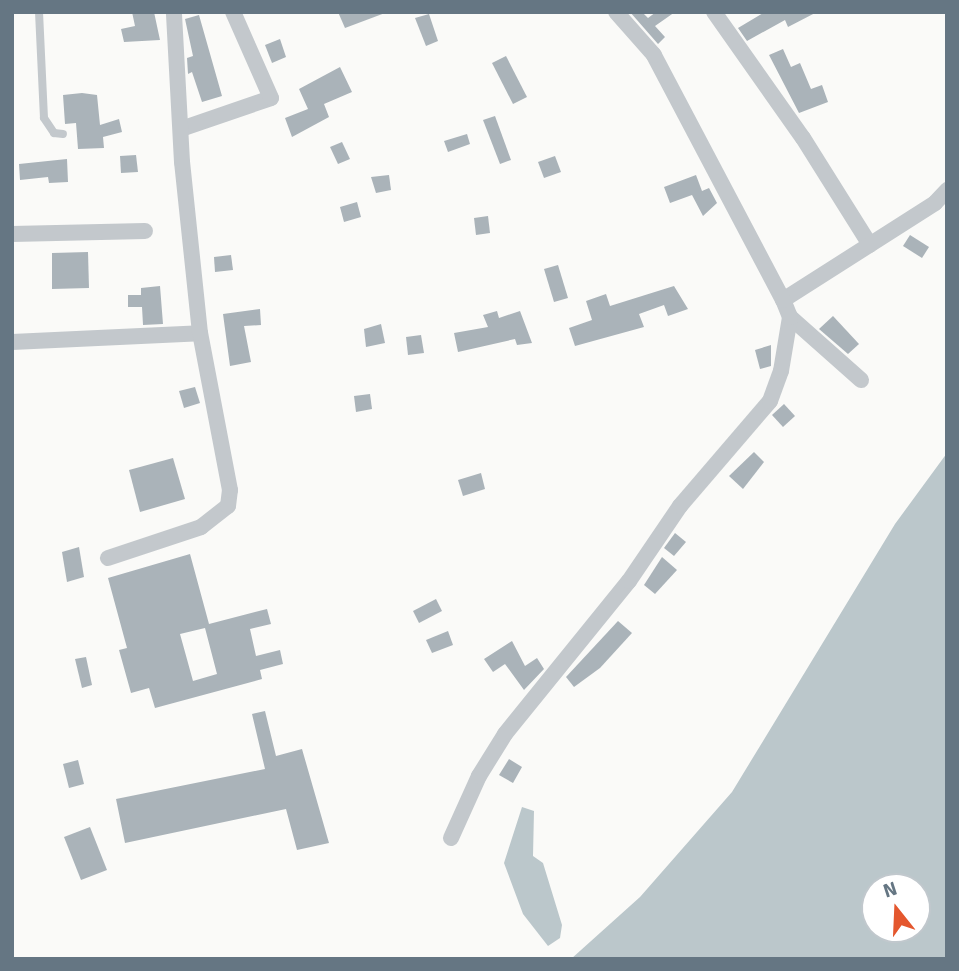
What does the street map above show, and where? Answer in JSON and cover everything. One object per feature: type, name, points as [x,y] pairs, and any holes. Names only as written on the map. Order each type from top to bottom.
[{"type":"street","points":[[108,558],[201,527],[228,506],[230,490],[200,333],[181,129],[174,12]]},
{"type":"street","points":[[181,129],[271,98],[233,12]]},
{"type":"street","points":[[616,12],[654,55],[790,317],[860,380]]},
{"type":"street","points":[[714,12],[803,138],[870,245]]},
{"type":"street","points":[[783,300],[934,204],[947,190]]},
{"type":"street","points":[[12,234],[145,231]]},
{"type":"street","points":[[451,838],[479,776],[505,734],[629,581],[680,506],[769,401],[781,371],[790,317]]},
{"type":"street","points":[[12,342],[200,333]]},
{"type":"lane","points":[[39,12],[44,118],[54,133],[63,134]]},
{"type":"shaded area","points":[[947,453],[947,959],[571,959],[640,897],[732,792],[895,524]]},
{"type":"shaded area","points":[[522,807],[534,811],[533,856],[543,863],[562,925],[560,938],[548,946],[523,914],[504,863]]},
{"type":"building","points":[[132,12],[154,12],[160,40],[124,42],[121,29],[135,26]]},
{"type":"building","points":[[338,12],[384,12],[385,13],[345,28]]},
{"type":"building","points":[[630,12],[642,12],[648,18],[656,12],[675,12],[655,26],[665,37],[658,44]]},
{"type":"building","points":[[765,12],[817,12],[788,27],[785,20],[747,41],[738,28]]},
{"type":"building","points":[[429,14],[438,41],[426,46],[415,18]]},
{"type":"building","points":[[199,15],[222,96],[202,102],[192,72],[188,74],[187,58],[193,56],[185,19]]},
{"type":"building","points":[[280,39],[286,57],[272,63],[265,45]]},
{"type":"building","points":[[783,49],[791,67],[800,63],[811,89],[822,85],[828,102],[799,113],[769,55]]},
{"type":"building","points":[[506,56],[527,97],[513,104],[492,63]]},
{"type":"building","points":[[340,67],[352,92],[324,104],[329,117],[292,137],[285,118],[308,109],[299,89]]},
{"type":"building","points":[[63,95],[97,95],[100,125],[119,119],[122,132],[103,137],[104,148],[78,149],[76,123],[65,124]]},
{"type":"building","points":[[495,116],[511,160],[500,164],[483,120]]},
{"type":"building","points":[[467,134],[470,144],[448,152],[444,141]]},
{"type":"building","points":[[342,142],[350,159],[338,164],[330,147]]},
{"type":"building","points":[[136,155],[138,172],[121,173],[120,156]]},
{"type":"building","points":[[555,156],[561,172],[544,178],[538,162]]},
{"type":"building","points":[[67,159],[68,182],[49,183],[48,177],[20,180],[19,164]]},
{"type":"building","points":[[389,175],[391,190],[376,193],[371,177]]},
{"type":"building","points":[[696,175],[702,191],[709,188],[717,203],[703,216],[692,195],[670,203],[664,187]]},
{"type":"building","points":[[357,202],[361,217],[344,222],[340,207]]},
{"type":"building","points":[[488,216],[490,233],[476,235],[474,218]]},
{"type":"building","points":[[910,235],[929,247],[922,258],[903,246]]},
{"type":"building","points":[[88,252],[89,288],[52,289],[52,253]]},
{"type":"building","points":[[231,255],[233,270],[215,272],[214,257]]},
{"type":"building","points":[[558,265],[568,298],[554,302],[544,269]]},
{"type":"building","points":[[160,286],[163,324],[143,325],[142,307],[128,307],[128,295],[141,295],[141,288]]},
{"type":"building","points":[[674,286],[688,309],[668,316],[664,305],[639,314],[644,327],[575,346],[569,328],[592,320],[586,301],[606,294],[610,306]]},
{"type":"building","points":[[260,309],[261,325],[244,326],[251,362],[230,366],[223,314]]},
{"type":"building","points":[[497,311],[499,318],[520,311],[532,343],[517,345],[515,339],[458,352],[454,333],[488,327],[483,315]]},
{"type":"building","points":[[833,316],[859,344],[848,354],[819,329]]},
{"type":"building","points":[[381,324],[385,343],[366,347],[364,329]]},
{"type":"building","points":[[421,335],[424,353],[408,355],[406,337]]},
{"type":"building","points":[[771,345],[771,366],[760,369],[755,350]]},
{"type":"building","points":[[195,387],[200,403],[184,408],[179,391]]},
{"type":"building","points":[[370,394],[372,409],[356,412],[354,396]]},
{"type":"building","points":[[784,404],[795,416],[783,427],[772,415]]},
{"type":"building","points":[[754,452],[764,462],[743,489],[729,476]]},
{"type":"building","points":[[173,458],[185,499],[140,512],[129,470]]},
{"type":"building","points":[[481,473],[485,489],[463,496],[458,480]]},
{"type":"building","points":[[675,533],[686,542],[674,556],[664,548]]},
{"type":"building","points":[[79,547],[84,577],[67,582],[62,552]]},
{"type":"building","points":[[190,554],[209,624],[267,609],[271,624],[250,629],[256,656],[280,650],[283,664],[260,670],[262,679],[155,708],[149,688],[131,693],[119,650],[127,648],[108,578]],"holes":[[[205,628],[217,674],[193,681],[180,634]]]},
{"type":"building","points":[[662,557],[677,570],[655,594],[644,585]]},
{"type":"building","points":[[436,599],[442,611],[419,623],[413,611]]},
{"type":"building","points":[[618,621],[632,633],[600,668],[574,687],[566,677]]},
{"type":"building","points":[[448,631],[453,645],[432,653],[426,640]]},
{"type":"building","points":[[512,641],[525,666],[537,658],[544,669],[524,690],[505,664],[493,672],[484,659]]},
{"type":"building","points":[[86,657],[92,685],[82,688],[75,659]]},
{"type":"building","points":[[265,711],[276,756],[302,749],[329,843],[297,850],[286,809],[125,843],[116,799],[265,769],[252,714]]},
{"type":"building","points":[[509,759],[522,767],[513,783],[499,775]]},
{"type":"building","points":[[78,760],[84,784],[69,788],[63,764]]},
{"type":"building","points":[[90,827],[107,870],[81,880],[64,837]]}]
